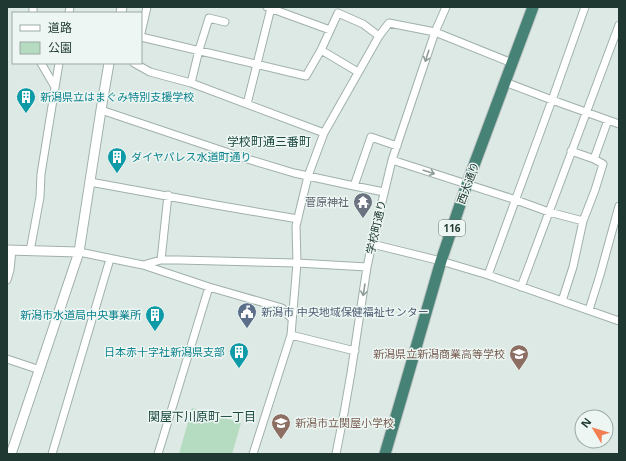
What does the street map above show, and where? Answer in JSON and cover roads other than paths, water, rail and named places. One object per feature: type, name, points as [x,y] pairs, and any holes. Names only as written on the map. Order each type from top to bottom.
[{"type":"highway","name":"西大通り","points":[[385,454],[440,260],[533,7]]},
{"type":"street","points":[[142,29],[147,7]]},
{"type":"street","name":"学校町通り","points":[[336,454],[355,351],[367,267],[384,192],[392,160],[435,32],[446,7]]},
{"type":"street","points":[[488,276],[585,7]]},
{"type":"street","points":[[247,104],[269,8],[330,30]]},
{"type":"street","points":[[142,37],[306,76],[321,50],[338,13],[363,24],[379,36]]},
{"type":"street","points":[[191,83],[209,18],[225,22]]},
{"type":"street","points":[[253,454],[291,335],[297,263],[296,226],[308,176],[324,133],[379,36],[390,22],[435,32],[512,63]]},
{"type":"street","points":[[521,287],[619,25]]},
{"type":"street","points":[[321,50],[358,72]]},
{"type":"street","points":[[42,64],[55,87]]},
{"type":"street","points":[[30,251],[40,197],[41,174],[59,64]]},
{"type":"street","points":[[11,454],[79,252],[109,64]]},
{"type":"street","points":[[136,64],[150,72],[191,83],[324,133]]},
{"type":"street","points":[[505,82],[619,124]]},
{"type":"street","points":[[101,110],[244,158],[294,173],[384,192]]},
{"type":"street","points":[[594,159],[608,120]]},
{"type":"street","points":[[354,186],[371,137],[397,146]]},
{"type":"street","points":[[562,301],[573,267],[583,221],[603,164],[594,159],[571,151]]},
{"type":"street","points":[[392,160],[549,212],[583,221]]},
{"type":"street","points":[[90,182],[298,219]]},
{"type":"street","points":[[161,260],[168,196]]},
{"type":"street","points":[[589,310],[619,206]]},
{"type":"street","points":[[372,244],[440,260],[619,321]]},
{"type":"street","points":[[7,280],[10,270],[9,250],[79,252],[143,265],[209,287],[282,308],[292,320]]},
{"type":"street","points":[[52,454],[110,259]]},
{"type":"street","points":[[143,265],[161,260],[297,263],[367,267]]},
{"type":"street","points":[[158,454],[209,287]]},
{"type":"street","points":[[291,335],[355,351]]},
{"type":"street","points":[[7,359],[40,370]]},
{"type":"place","name":"新潟県立はまぐみ特別支援学校","points":[[26,114]]},
{"type":"place","name":"ダイヤパレス水道町通り","points":[[117,174]]},
{"type":"place","name":"菅原神社","points":[[363,219]]},
{"type":"place","name":"新潟市 中央地域保健福祉センター","points":[[247,329]]},
{"type":"place","name":"新潟市水道局中央事業所","points":[[155,332]]},
{"type":"place","name":"日本赤十字社新潟県支部","points":[[239,369]]},
{"type":"place","name":"新潟県立新潟商業高等学校","points":[[519,371]]},
{"type":"place","name":"新潟市立関屋小学校","points":[[281,440]]},
{"type":"district","name":"学校町通三番町","points":[[269,142]]},
{"type":"district","name":"関屋下川原町一丁目","points":[[202,417]]}]
